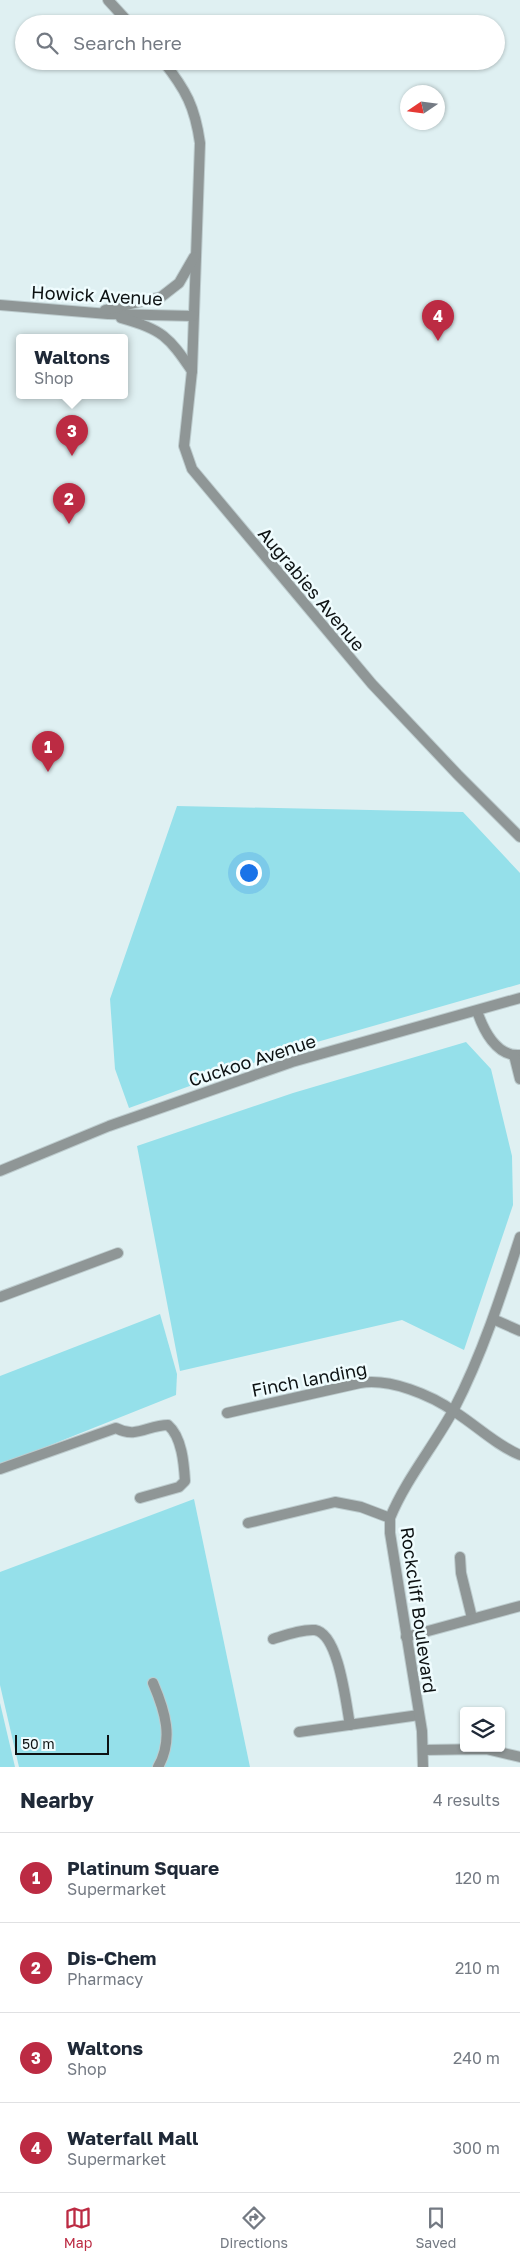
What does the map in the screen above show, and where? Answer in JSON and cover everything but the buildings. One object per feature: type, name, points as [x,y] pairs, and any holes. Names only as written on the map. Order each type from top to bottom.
[{"type":"street","points":[[108,0],[122,15]]},
{"type":"street","points":[[96,313],[161,297],[179,283],[196,254],[200,143],[198,122],[194,108],[169,70]]},
{"type":"street","name":"Augrabies Avenue","points":[[196,254],[192,371],[184,446],[192,469],[361,671],[452,768],[520,836]]},
{"type":"street","name":"Howick Avenue","points":[[0,305],[108,314],[193,316]]},
{"type":"street","points":[[108,314],[145,324],[157,330],[173,344],[192,371]]},
{"type":"street","name":"Cuckoo Avenue","points":[[0,1171],[108,1126],[292,1062],[520,998]]},
{"type":"street","points":[[477,1010],[482,1025],[491,1040],[502,1050],[517,1055],[520,1079]]},
{"type":"street","name":"Rockcliff Boulevard","points":[[423,1767],[419,1715],[390,1533],[390,1518],[453,1410],[493,1319],[519,1242]]},
{"type":"street","points":[[0,1297],[118,1253]]},
{"type":"street","points":[[493,1319],[520,1331]]},
{"type":"street","name":"Finch landing","points":[[227,1413],[371,1381],[398,1386],[453,1410],[520,1455]]},
{"type":"street","points":[[0,1469],[116,1428],[126,1433],[134,1433],[168,1425],[176,1433],[184,1471],[184,1481],[179,1487],[140,1498]]},
{"type":"street","points":[[248,1524],[335,1502],[361,1506],[390,1518]]},
{"type":"street","points":[[460,1557],[461,1573],[472,1618]]},
{"type":"street","points":[[406,1637],[520,1606]]},
{"type":"street","points":[[273,1639],[306,1630],[317,1630],[325,1634],[331,1642],[335,1654],[350,1725]]},
{"type":"street","points":[[153,1684],[162,1703],[168,1740],[158,1767]]},
{"type":"street","points":[[299,1732],[419,1715]]},
{"type":"street","points":[[423,1750],[486,1749],[520,1757]]},
{"type":"shaded area","points":[[177,806],[463,812],[520,873],[520,984],[289,1050],[129,1108],[115,1069],[110,999]]},
{"type":"shaded area","points":[[466,1042],[491,1069],[512,1156],[513,1205],[464,1350],[402,1320],[180,1371],[137,1146],[293,1093]]},
{"type":"shaded area","points":[[160,1314],[177,1374],[176,1395],[3,1464],[0,1463],[0,1376]]},
{"type":"shaded area","points":[[194,1499],[250,1767],[19,1767],[0,1685],[0,1572]]},
{"type":"shaded area","points":[[0,1703],[15,1767],[0,1767]]},
{"type":"place","name":"Waterfall Mall","points":[[438,341]]},
{"type":"place","name":"Waltons","points":[[72,456]]},
{"type":"place","name":"Dis-Chem","points":[[69,524]]},
{"type":"place","name":"Platinum Square","points":[[48,772]]}]
